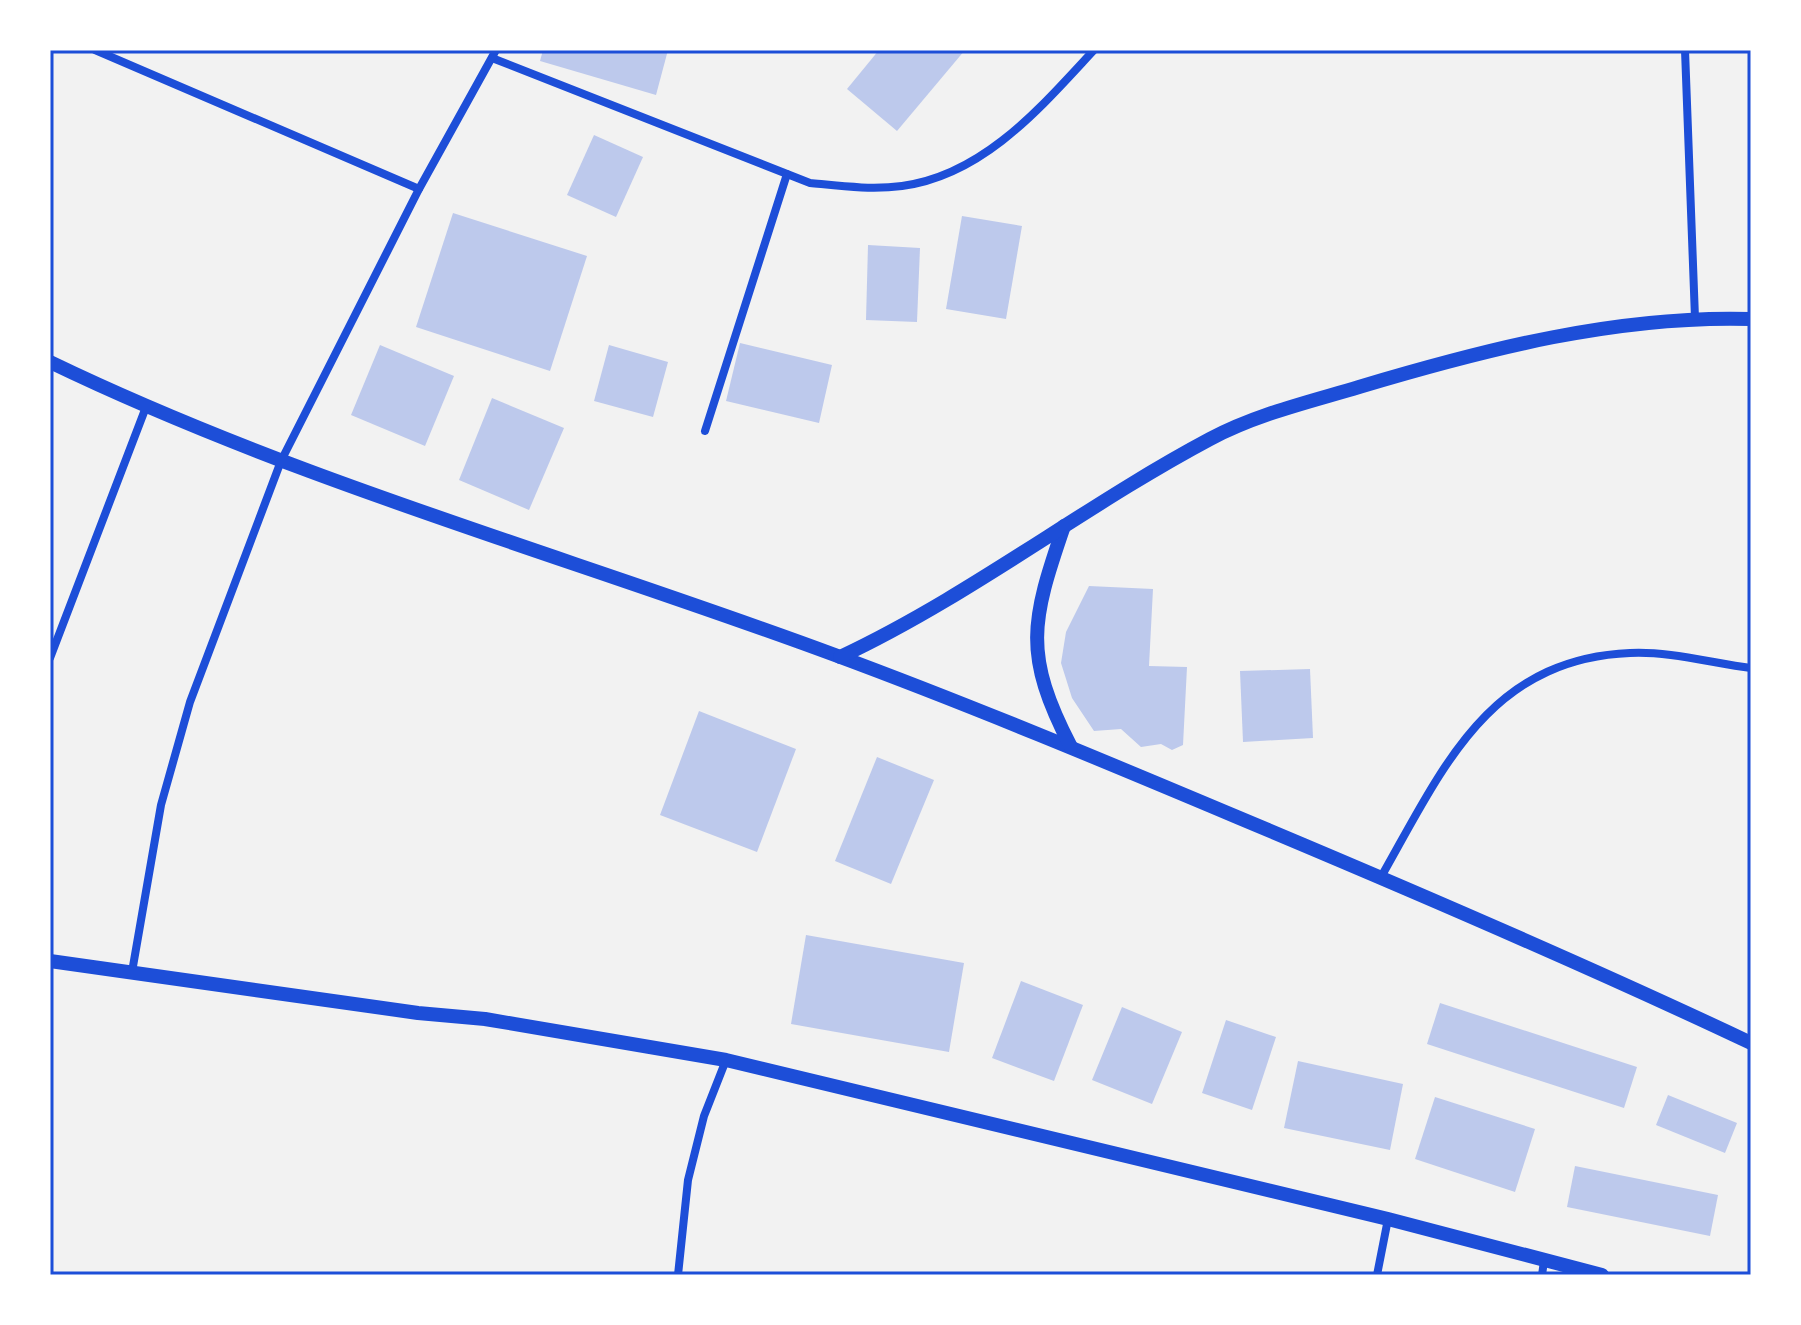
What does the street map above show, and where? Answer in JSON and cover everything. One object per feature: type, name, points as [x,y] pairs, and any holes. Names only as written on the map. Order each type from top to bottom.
[{"type":"street","points":[[95,50],[419,189]]},
{"type":"street","points":[[132,972],[161,805],[190,702],[281,461],[419,189],[494,54],[810,183],[861,188],[904,186],[950,172],[992,149],[1044,103],[1094,50]]},
{"type":"street","points":[[1685,50],[1695,318]]},
{"type":"street","points":[[705,431],[787,174]]},
{"type":"street","points":[[840,657],[922,615],[1213,438],[1269,414],[1495,348],[1695,318],[1751,319]]},
{"type":"street","points":[[50,362],[146,407],[281,461],[840,657],[1071,747],[1381,877],[1751,1043]]},
{"type":"street","points":[[50,658],[146,407]]},
{"type":"street","points":[[1064,526],[1044,583],[1035,626],[1039,665],[1049,705],[1071,747]]},
{"type":"street","points":[[1381,877],[1453,751],[1502,701],[1541,675],[1582,657],[1633,653],[1751,668]]},
{"type":"street","points":[[50,961],[418,1013],[485,1019],[726,1060],[1388,1219],[1543,1268],[1602,1275]]},
{"type":"street","points":[[678,1275],[688,1180],[704,1116],[726,1060]]},
{"type":"street","points":[[1377,1275],[1388,1219]]},
{"type":"building","points":[[543,50],[668,50],[656,95],[540,61]]},
{"type":"building","points":[[879,50],[965,50],[897,131],[847,89]]},
{"type":"building","points":[[594,135],[643,157],[616,217],[567,195]]},
{"type":"building","points":[[453,213],[587,256],[550,371],[416,327]]},
{"type":"building","points":[[962,216],[1022,226],[1006,319],[946,309]]},
{"type":"building","points":[[868,245],[920,248],[917,322],[866,320]]},
{"type":"building","points":[[740,343],[832,365],[819,423],[726,401]]},
{"type":"building","points":[[380,345],[454,376],[425,446],[351,415]]},
{"type":"building","points":[[609,345],[668,362],[653,417],[594,401]]},
{"type":"building","points":[[492,398],[564,428],[529,510],[459,480]]},
{"type":"building","points":[[1089,586],[1153,589],[1149,666],[1187,667],[1183,745],[1172,750],[1161,744],[1141,747],[1121,729],[1094,731],[1072,698],[1061,663],[1066,632]]},
{"type":"building","points":[[1310,669],[1313,738],[1243,742],[1240,671]]},
{"type":"building","points":[[699,711],[796,749],[757,852],[660,815]]},
{"type":"building","points":[[877,757],[934,780],[891,884],[835,861]]},
{"type":"building","points":[[806,935],[964,963],[949,1052],[791,1024]]},
{"type":"building","points":[[1021,981],[1083,1005],[1054,1081],[992,1058]]},
{"type":"building","points":[[1440,1003],[1637,1067],[1624,1108],[1427,1044]]},
{"type":"building","points":[[1122,1007],[1182,1032],[1152,1104],[1092,1080]]},
{"type":"building","points":[[1226,1020],[1276,1037],[1252,1110],[1202,1093]]},
{"type":"building","points":[[1298,1061],[1403,1084],[1390,1150],[1284,1128]]},
{"type":"building","points":[[1668,1095],[1737,1123],[1725,1153],[1656,1125]]},
{"type":"building","points":[[1435,1097],[1535,1129],[1515,1192],[1415,1159]]},
{"type":"building","points":[[1575,1166],[1718,1195],[1710,1236],[1567,1207]]}]
